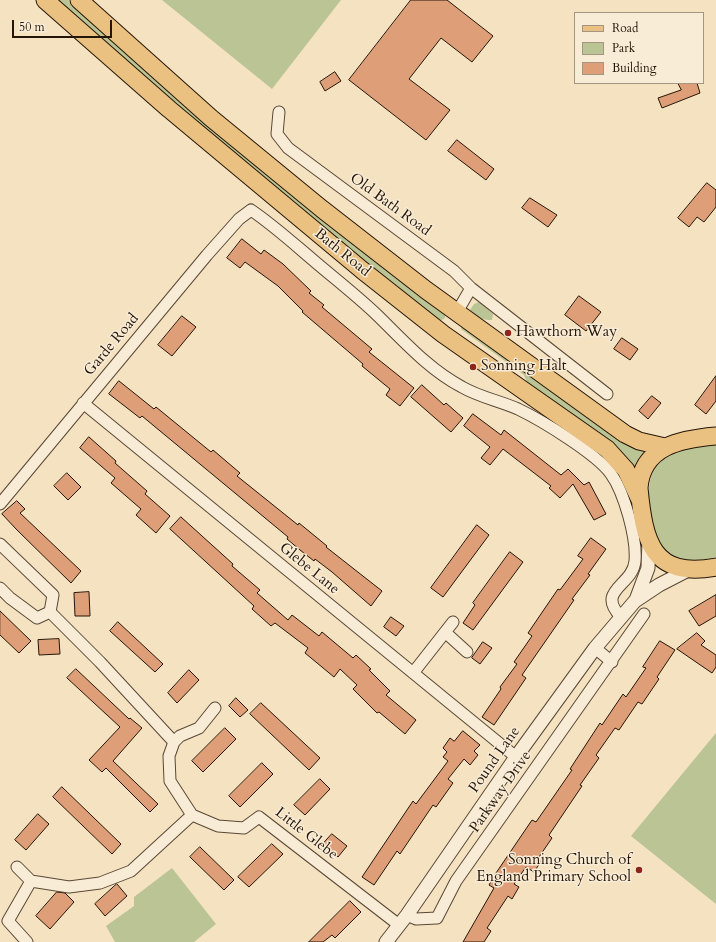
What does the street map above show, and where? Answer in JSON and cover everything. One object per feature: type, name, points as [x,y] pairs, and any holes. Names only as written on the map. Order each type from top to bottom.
[{"type":"main road","name":"Bath Road","points":[[45,0],[186,123],[362,270],[443,334],[607,449],[626,470],[640,500]]},
{"type":"main road","name":"Bath Road","points":[[79,0],[211,118],[322,209],[457,312],[624,434],[639,441],[665,447]]},
{"type":"main road","points":[[443,334],[457,312]]},
{"type":"main road","points":[[716,436],[686,441],[665,447],[654,455],[645,466],[640,479],[640,500],[649,541],[656,552],[666,562],[688,570],[716,567]]},
{"type":"street","name":"Old Bath Road","points":[[279,112],[277,134],[288,148],[454,271],[471,288],[607,394]]},
{"type":"street","name":"Garde Road","points":[[0,504],[207,255],[239,219],[251,210],[375,313],[438,372],[474,393],[520,410],[558,432],[599,461],[609,472],[624,497],[635,561],[633,568],[612,596],[612,606],[621,617]]},
{"type":"street","points":[[457,312],[471,288]]},
{"type":"street","name":"Glebe Lane","points":[[83,403],[516,757]]},
{"type":"street","name":"Pound Lane","points":[[635,601],[648,568],[649,541]]},
{"type":"street","points":[[0,544],[53,595],[50,612]]},
{"type":"street","name":"Pound Lane","points":[[386,942],[403,920],[516,757],[595,648],[635,601],[659,585],[688,570]]},
{"type":"street","points":[[0,588],[10,598],[37,618],[50,612]]},
{"type":"street","points":[[50,612],[100,662],[174,742]]},
{"type":"street","name":"Parkway Drive","points":[[403,920],[437,918],[456,881],[612,662],[644,614]]},
{"type":"street","points":[[413,673],[453,622]]},
{"type":"street","points":[[445,632],[467,652]]},
{"type":"street","points":[[595,648],[612,662]]},
{"type":"street","points":[[18,868],[31,881],[69,887],[100,882],[131,871],[192,815],[170,781],[169,756],[174,742],[180,736],[198,728],[216,708]]},
{"type":"street","name":"Little Glebe","points":[[192,815],[218,826],[244,828],[259,817],[403,920]]},
{"type":"street","points":[[8,921],[31,881]]},
{"type":"street","points":[[0,912],[27,942]]},
{"type":"green space","points":[[56,0],[68,0],[185,106],[329,226],[445,313],[445,318],[440,321],[432,315],[291,202]]},
{"type":"green space","points":[[162,0],[341,0],[272,89]]},
{"type":"green space","points":[[479,302],[493,314],[492,320],[480,318],[470,310],[474,304]]},
{"type":"green space","points":[[462,326],[624,443],[645,451],[635,467],[615,446],[528,385],[524,375],[461,329]]},
{"type":"green space","points":[[716,445],[716,557],[686,560],[674,557],[662,547],[652,518],[649,499],[653,471],[660,462],[669,455],[682,450]]},
{"type":"green space","points":[[716,733],[716,904],[631,836]]},
{"type":"green space","points":[[172,868],[216,924],[194,942],[115,942],[106,926],[134,906],[134,897]]},
{"type":"building","points":[[411,0],[447,0],[493,36],[472,62],[441,38],[409,79],[450,110],[426,140],[349,80]]},
{"type":"building","points":[[335,72],[341,81],[325,91],[320,82]]},
{"type":"building","points":[[678,84],[697,84],[700,93],[662,108],[658,98],[681,90]]},
{"type":"building","points":[[457,140],[494,169],[486,180],[448,151]]},
{"type":"building","points":[[707,183],[716,190],[716,207],[704,222],[697,217],[689,227],[678,218]]},
{"type":"building","points":[[530,198],[557,215],[548,227],[522,208]]},
{"type":"building","points":[[242,239],[261,254],[264,250],[283,264],[311,291],[309,293],[324,305],[322,307],[372,349],[369,352],[414,388],[400,406],[386,395],[390,389],[302,312],[303,311],[278,286],[245,262],[240,268],[227,258]]},
{"type":"building","points":[[579,296],[601,312],[586,331],[565,315]]},
{"type":"building","points":[[182,316],[196,327],[172,356],[158,345]]},
{"type":"building","points":[[622,338],[638,349],[630,360],[614,349]]},
{"type":"building","points":[[716,376],[716,401],[706,414],[695,405]]},
{"type":"building","points":[[119,381],[154,409],[156,407],[211,452],[213,450],[240,473],[237,476],[298,525],[299,523],[327,546],[326,547],[382,591],[371,606],[332,572],[300,550],[287,539],[288,537],[142,416],[140,418],[109,394]]},
{"type":"building","points":[[422,385],[444,405],[446,403],[463,418],[451,432],[411,397]]},
{"type":"building","points":[[652,396],[661,403],[648,419],[639,411]]},
{"type":"building","points":[[473,414],[501,435],[504,430],[561,475],[568,469],[584,485],[589,482],[606,514],[594,520],[573,484],[560,498],[549,488],[551,486],[503,449],[490,465],[481,458],[490,447],[464,426]]},
{"type":"building","points":[[89,437],[116,461],[115,463],[147,491],[145,494],[170,516],[156,533],[136,515],[141,509],[111,483],[115,478],[80,448]]},
{"type":"building","points":[[67,473],[81,487],[68,500],[54,486]]},
{"type":"building","points":[[17,501],[25,509],[20,513],[81,571],[71,583],[2,514]]},
{"type":"building","points":[[181,517],[233,564],[232,566],[260,590],[257,593],[288,620],[292,615],[319,636],[322,632],[353,658],[356,655],[371,669],[369,670],[390,691],[386,695],[416,720],[405,734],[379,712],[377,713],[353,689],[357,685],[340,669],[334,677],[305,653],[308,648],[275,623],[271,626],[252,609],[254,606],[170,529]]},
{"type":"building","points":[[477,525],[489,535],[443,597],[431,588]]},
{"type":"building","points":[[591,538],[606,549],[588,574],[590,575],[572,599],[574,600],[522,675],[526,678],[494,725],[482,717],[501,689],[500,687],[517,664],[514,662],[532,636],[528,633],[558,589],[560,590],[583,559],[578,556]]},
{"type":"building","points":[[510,552],[523,562],[473,630],[463,623],[475,605],[473,603]]},
{"type":"building","points":[[89,592],[90,616],[75,616],[74,593]]},
{"type":"building","points":[[716,595],[716,616],[699,626],[689,611]]},
{"type":"building","points":[[0,611],[31,641],[19,653],[0,635]]},
{"type":"building","points":[[391,617],[404,626],[396,636],[384,627]]},
{"type":"building","points":[[118,622],[163,664],[155,672],[110,631]]},
{"type":"building","points":[[697,633],[705,641],[701,645],[716,655],[716,667],[712,673],[677,649]]},
{"type":"building","points":[[59,639],[60,654],[39,655],[38,640]]},
{"type":"building","points":[[660,641],[675,650],[657,677],[659,679],[642,704],[638,702],[619,730],[615,728],[596,755],[599,758],[580,785],[582,786],[549,835],[552,838],[539,857],[542,860],[534,872],[526,867],[514,884],[519,887],[512,899],[508,896],[487,928],[491,931],[484,942],[463,942],[494,888],[489,885],[496,873],[532,820],[536,822],[572,770],[570,769],[600,723],[602,725],[623,694],[626,697],[646,668],[643,667]]},
{"type":"building","points":[[483,642],[492,648],[480,664],[472,658]]},
{"type":"building","points":[[76,669],[129,719],[130,718],[142,728],[113,761],[158,804],[150,812],[106,768],[102,772],[89,760],[120,727],[67,678]]},
{"type":"building","points":[[189,670],[199,680],[177,703],[168,693]]},
{"type":"building","points":[[236,698],[248,710],[240,717],[229,706]]},
{"type":"building","points":[[261,703],[320,758],[309,770],[250,714]]},
{"type":"building","points":[[225,728],[236,739],[203,772],[192,761]]},
{"type":"building","points":[[463,731],[480,745],[474,751],[478,755],[470,765],[464,759],[448,779],[453,783],[436,807],[433,805],[400,854],[397,851],[374,885],[362,877],[413,801],[416,804],[448,761],[443,757],[447,752],[443,748],[450,738],[454,741]]},
{"type":"building","points":[[262,763],[273,774],[240,807],[229,796]]},
{"type":"building","points":[[320,779],[330,789],[305,815],[294,805]]},
{"type":"building","points":[[62,787],[121,844],[112,854],[53,797]]},
{"type":"building","points":[[38,814],[49,824],[26,850],[15,840]]},
{"type":"building","points":[[332,834],[347,846],[338,857],[323,844]]},
{"type":"building","points":[[272,844],[283,854],[249,887],[238,877]]},
{"type":"building","points":[[200,847],[234,880],[224,890],[190,857]]},
{"type":"building","points":[[117,884],[127,896],[105,916],[95,904]]},
{"type":"building","points":[[57,892],[65,893],[74,902],[50,929],[36,916]]},
{"type":"building","points":[[350,901],[361,912],[335,938],[332,935],[323,942],[309,942]]},
{"type":"place","name":"Hawthorn Way","points":[[508,333]]},
{"type":"place","name":"Sonning Halt","points":[[473,367]]},
{"type":"place","name":"Sonning Church of England Primary School","points":[[639,870]]}]
